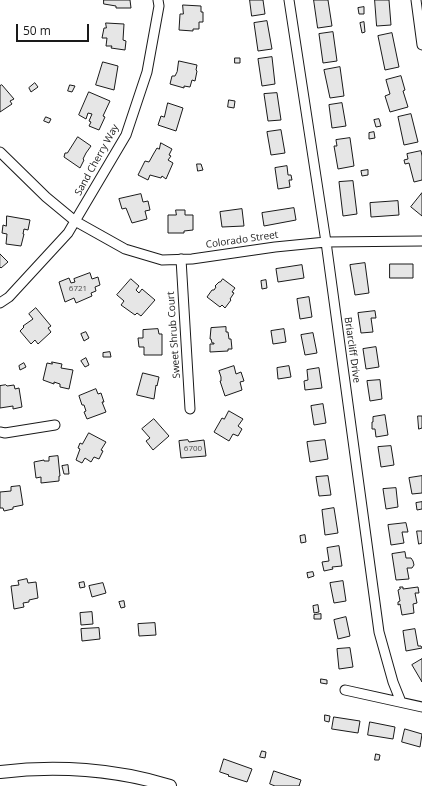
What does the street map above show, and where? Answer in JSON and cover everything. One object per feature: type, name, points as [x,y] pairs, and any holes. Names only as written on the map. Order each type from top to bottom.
[{"type":"main road","points":[[0,772],[57,768],[136,777],[170,786]]},
{"type":"street","name":"Sand Cherry Way","points":[[0,303],[8,297],[68,233],[126,135],[147,72],[159,6],[158,0]]},
{"type":"street","name":"Briarcliff Drive","points":[[289,0],[326,242],[379,632],[393,682],[401,702]]},
{"type":"street","points":[[416,0],[422,46]]},
{"type":"street","name":"Colorado Street","points":[[0,152],[46,197],[75,221],[125,250],[162,260],[326,242],[422,241]]},
{"type":"street","name":"Sweet Shrub Court","points":[[181,259],[190,410]]},
{"type":"street","points":[[0,432],[5,433],[55,425]]},
{"type":"street","points":[[345,690],[422,707]]},
{"type":"building","points":[[104,0],[130,0],[131,8],[116,8],[116,6],[104,4]]},
{"type":"building","points":[[250,0],[263,0],[265,14],[252,16]]},
{"type":"building","points":[[314,0],[328,0],[332,26],[318,28]]},
{"type":"building","points":[[375,0],[389,0],[391,25],[377,26]]},
{"type":"building","points":[[183,5],[201,6],[201,12],[203,12],[203,22],[199,22],[199,29],[193,29],[193,31],[179,30],[180,14],[183,14]]},
{"type":"building","points":[[364,7],[364,14],[359,14],[358,8]]},
{"type":"building","points":[[267,21],[272,49],[258,51],[254,23]]},
{"type":"building","points":[[364,22],[365,32],[362,33],[360,23]]},
{"type":"building","points":[[106,23],[124,24],[123,40],[126,41],[125,50],[111,48],[112,46],[106,46],[107,38],[102,38],[104,28],[106,28]]},
{"type":"building","points":[[333,32],[337,61],[323,63],[319,34]]},
{"type":"building","points":[[392,33],[399,67],[385,70],[378,36]]},
{"type":"building","points":[[272,57],[275,84],[262,86],[258,59]]},
{"type":"building","points":[[235,58],[240,58],[240,63],[235,63]]},
{"type":"building","points":[[179,61],[197,65],[195,81],[192,80],[190,87],[184,86],[184,88],[170,84],[172,76],[175,76],[177,72]]},
{"type":"building","points":[[103,62],[118,66],[114,90],[96,85]]},
{"type":"building","points":[[340,67],[344,96],[330,98],[324,70]]},
{"type":"building","points":[[401,76],[405,90],[403,91],[408,107],[390,112],[385,96],[390,94],[386,80]]},
{"type":"building","points":[[35,83],[38,87],[31,92],[29,88]]},
{"type":"building","points":[[2,85],[14,99],[10,101],[12,104],[0,112],[0,86]]},
{"type":"building","points":[[70,85],[75,86],[72,92],[68,91]]},
{"type":"building","points":[[89,92],[110,101],[103,116],[105,117],[99,130],[89,126],[91,122],[89,121],[92,114],[88,113],[86,119],[79,115]]},
{"type":"building","points":[[277,93],[281,120],[268,121],[264,94]]},
{"type":"building","points":[[229,100],[235,101],[234,108],[228,107]]},
{"type":"building","points":[[168,103],[183,108],[176,131],[158,125],[161,116],[164,117]]},
{"type":"building","points":[[342,103],[346,126],[332,128],[329,105]]},
{"type":"building","points":[[411,114],[418,142],[404,145],[398,117]]},
{"type":"building","points":[[46,117],[51,119],[49,123],[44,121]]},
{"type":"building","points":[[379,119],[381,126],[376,127],[374,120]]},
{"type":"building","points":[[281,130],[285,153],[271,155],[267,132]]},
{"type":"building","points":[[374,132],[375,138],[369,139],[369,133]]},
{"type":"building","points":[[78,137],[91,146],[83,159],[84,160],[80,168],[64,157],[65,153],[67,153]]},
{"type":"building","points":[[350,138],[354,166],[338,169],[334,146],[337,146],[336,140]]},
{"type":"building","points":[[161,143],[172,149],[169,155],[171,156],[168,160],[173,163],[166,179],[162,176],[161,178],[150,175],[148,180],[138,175],[145,161],[149,162],[157,148],[159,149]]},
{"type":"building","points":[[421,151],[422,180],[414,182],[409,163],[405,164],[404,160],[408,159],[407,154]]},
{"type":"building","points":[[197,164],[201,164],[203,170],[198,171]]},
{"type":"building","points":[[287,166],[288,175],[291,175],[292,180],[289,180],[290,187],[278,189],[275,168]]},
{"type":"building","points":[[368,170],[368,175],[362,176],[361,171]]},
{"type":"building","points":[[353,181],[357,214],[343,216],[339,182]]},
{"type":"building","points":[[422,193],[422,216],[411,207]]},
{"type":"building","points":[[141,194],[143,202],[148,201],[150,210],[145,211],[147,219],[132,223],[126,208],[122,209],[119,199]]},
{"type":"building","points":[[398,201],[399,215],[371,217],[370,203]]},
{"type":"building","points":[[294,208],[296,220],[264,226],[262,213]]},
{"type":"building","points":[[242,209],[244,226],[222,227],[220,212]]},
{"type":"building","points":[[176,210],[185,210],[185,215],[193,215],[193,230],[184,231],[184,233],[168,233],[168,215],[176,215]]},
{"type":"building","points":[[7,216],[30,220],[28,230],[24,229],[21,246],[6,244],[7,234],[2,233],[3,225],[6,226]]},
{"type":"building","points":[[0,254],[8,262],[1,268],[0,267]]},
{"type":"building","points":[[365,263],[369,293],[355,295],[350,265]]},
{"type":"building","points":[[390,264],[413,264],[413,278],[390,278]]},
{"type":"building","points":[[302,265],[304,278],[278,282],[276,269]]},
{"type":"building","points":[[90,273],[92,279],[98,277],[100,285],[95,287],[96,291],[91,293],[92,296],[76,303],[74,298],[65,302],[59,282],[69,278],[71,283],[75,282],[74,279]]},
{"type":"building","points":[[131,279],[139,286],[136,290],[139,293],[142,289],[155,300],[141,316],[137,313],[135,315],[121,305],[124,301],[117,295]]},
{"type":"building","points":[[223,279],[235,288],[232,292],[234,293],[230,299],[231,300],[225,308],[222,305],[220,307],[207,297],[212,290],[214,290],[216,287],[215,286]]},
{"type":"building","points":[[266,280],[267,288],[262,289],[261,281]]},
{"type":"building","points":[[309,297],[312,317],[300,319],[297,299]]},
{"type":"building","points":[[36,308],[51,326],[48,328],[51,332],[38,344],[35,340],[31,344],[20,331],[24,327],[23,326],[33,319],[29,314]]},
{"type":"building","points":[[375,311],[376,318],[371,318],[373,332],[361,333],[358,313]]},
{"type":"building","points":[[226,327],[226,332],[228,332],[229,339],[231,339],[232,349],[228,349],[228,351],[210,352],[210,344],[214,344],[210,339],[211,328]]},
{"type":"building","points":[[158,329],[159,334],[162,334],[162,355],[144,355],[144,347],[139,347],[138,338],[143,338],[143,330]]},
{"type":"building","points":[[284,329],[286,342],[273,344],[271,331]]},
{"type":"building","points":[[86,332],[89,338],[84,341],[81,334]]},
{"type":"building","points":[[313,333],[317,353],[305,355],[301,335]]},
{"type":"building","points":[[376,347],[379,367],[366,369],[363,349]]},
{"type":"building","points":[[110,352],[111,357],[103,357],[103,353]]},
{"type":"building","points":[[86,358],[89,365],[85,367],[81,361]]},
{"type":"building","points":[[52,362],[62,364],[61,368],[73,370],[69,389],[60,387],[60,384],[54,382],[54,384],[43,380],[47,363],[52,364]]},
{"type":"building","points":[[24,363],[26,367],[20,370],[19,366]]},
{"type":"building","points":[[234,366],[236,374],[241,372],[244,381],[240,382],[242,390],[225,396],[220,381],[221,377],[219,371]]},
{"type":"building","points":[[289,366],[291,377],[278,379],[277,368]]},
{"type":"building","points":[[319,368],[322,388],[305,390],[304,381],[308,380],[307,370]]},
{"type":"building","points":[[143,373],[159,377],[154,399],[137,395]]},
{"type":"building","points":[[380,380],[382,399],[370,401],[367,381]]},
{"type":"building","points":[[14,385],[15,389],[19,388],[22,407],[13,409],[13,406],[0,408],[0,386]]},
{"type":"building","points":[[96,389],[98,394],[101,393],[104,402],[102,402],[106,412],[87,419],[84,412],[86,411],[84,405],[82,405],[79,396]]},
{"type":"building","points":[[323,404],[326,423],[314,425],[311,406]]},
{"type":"building","points":[[229,411],[243,419],[238,426],[242,429],[238,436],[233,434],[229,441],[214,432],[222,418],[224,419]]},
{"type":"building","points":[[385,415],[388,435],[376,437],[375,429],[372,429],[373,417]]},
{"type":"building","points":[[418,416],[422,416],[422,428],[419,429]]},
{"type":"building","points":[[154,419],[169,436],[153,450],[146,441],[150,438],[142,429]]},
{"type":"building","points":[[89,433],[106,442],[101,450],[103,451],[99,459],[94,457],[91,462],[85,458],[82,463],[76,460],[80,449],[78,448],[80,443],[82,444]]},
{"type":"building","points":[[188,440],[189,442],[204,440],[206,456],[181,458],[179,441]]},
{"type":"building","points":[[325,440],[328,459],[310,462],[307,442]]},
{"type":"building","points":[[391,446],[394,465],[381,467],[378,447]]},
{"type":"building","points":[[58,456],[59,481],[41,483],[41,477],[36,478],[34,462],[44,460],[49,461],[49,457]]},
{"type":"building","points":[[68,465],[69,474],[64,474],[62,466]]},
{"type":"building","points":[[328,476],[331,495],[319,496],[316,477]]},
{"type":"building","points":[[422,476],[422,493],[412,494],[409,478]]},
{"type":"building","points":[[20,486],[23,505],[4,511],[3,508],[0,508],[0,492],[11,491],[11,487]]},
{"type":"building","points":[[396,488],[398,507],[386,509],[383,489]]},
{"type":"building","points":[[422,502],[422,509],[417,510],[416,503]]},
{"type":"building","points":[[334,508],[338,533],[325,535],[322,510]]},
{"type":"building","points":[[406,523],[408,532],[402,532],[404,543],[391,545],[388,525]]},
{"type":"building","points":[[417,531],[422,531],[422,543],[419,544]]},
{"type":"building","points":[[305,535],[306,542],[301,543],[300,536]]},
{"type":"building","points":[[339,546],[342,566],[332,567],[333,569],[324,571],[322,562],[329,561],[327,548]]},
{"type":"building","points":[[405,552],[406,558],[411,558],[414,565],[412,568],[407,568],[409,579],[396,580],[392,554]]},
{"type":"building","points":[[313,572],[314,576],[308,578],[307,573]]},
{"type":"building","points":[[27,579],[28,583],[36,582],[38,598],[23,603],[24,607],[14,609],[11,586],[19,585],[18,581]]},
{"type":"building","points":[[343,581],[346,601],[334,603],[330,583]]},
{"type":"building","points":[[84,582],[85,587],[80,588],[79,583]]},
{"type":"building","points":[[103,583],[106,593],[92,597],[89,586]]},
{"type":"building","points":[[400,587],[403,587],[403,589],[418,587],[419,593],[415,593],[417,603],[413,604],[414,613],[402,615],[400,604],[398,605],[398,602],[400,601],[398,590]]},
{"type":"building","points":[[124,601],[125,607],[121,608],[119,602]]},
{"type":"building","points":[[318,605],[319,612],[314,613],[313,606]]},
{"type":"building","points":[[92,612],[93,624],[81,625],[80,613]]},
{"type":"building","points":[[321,614],[321,619],[314,619],[314,615]]},
{"type":"building","points":[[346,617],[350,636],[338,639],[334,620]]},
{"type":"building","points":[[155,623],[156,635],[139,636],[138,624]]},
{"type":"building","points":[[99,628],[100,639],[82,641],[81,629]]},
{"type":"building","points":[[415,629],[418,646],[421,646],[422,648],[406,651],[403,631]]},
{"type":"building","points":[[350,648],[353,667],[339,669],[337,649]]},
{"type":"building","points":[[422,659],[422,682],[412,665]]},
{"type":"building","points":[[321,679],[327,680],[327,684],[321,683]]},
{"type":"building","points":[[325,715],[330,716],[329,722],[325,721]]},
{"type":"building","points":[[334,717],[360,721],[358,733],[332,729]]},
{"type":"building","points":[[370,722],[395,727],[393,739],[368,735]]},
{"type":"building","points":[[405,729],[422,734],[420,747],[402,742]]},
{"type":"building","points":[[262,751],[266,752],[265,758],[260,757]]},
{"type":"building","points":[[376,754],[380,755],[379,760],[375,760]]},
{"type":"building","points":[[224,759],[252,769],[247,782],[220,772]]},
{"type":"building","points":[[274,771],[301,780],[299,786],[275,786],[270,784]]}]
